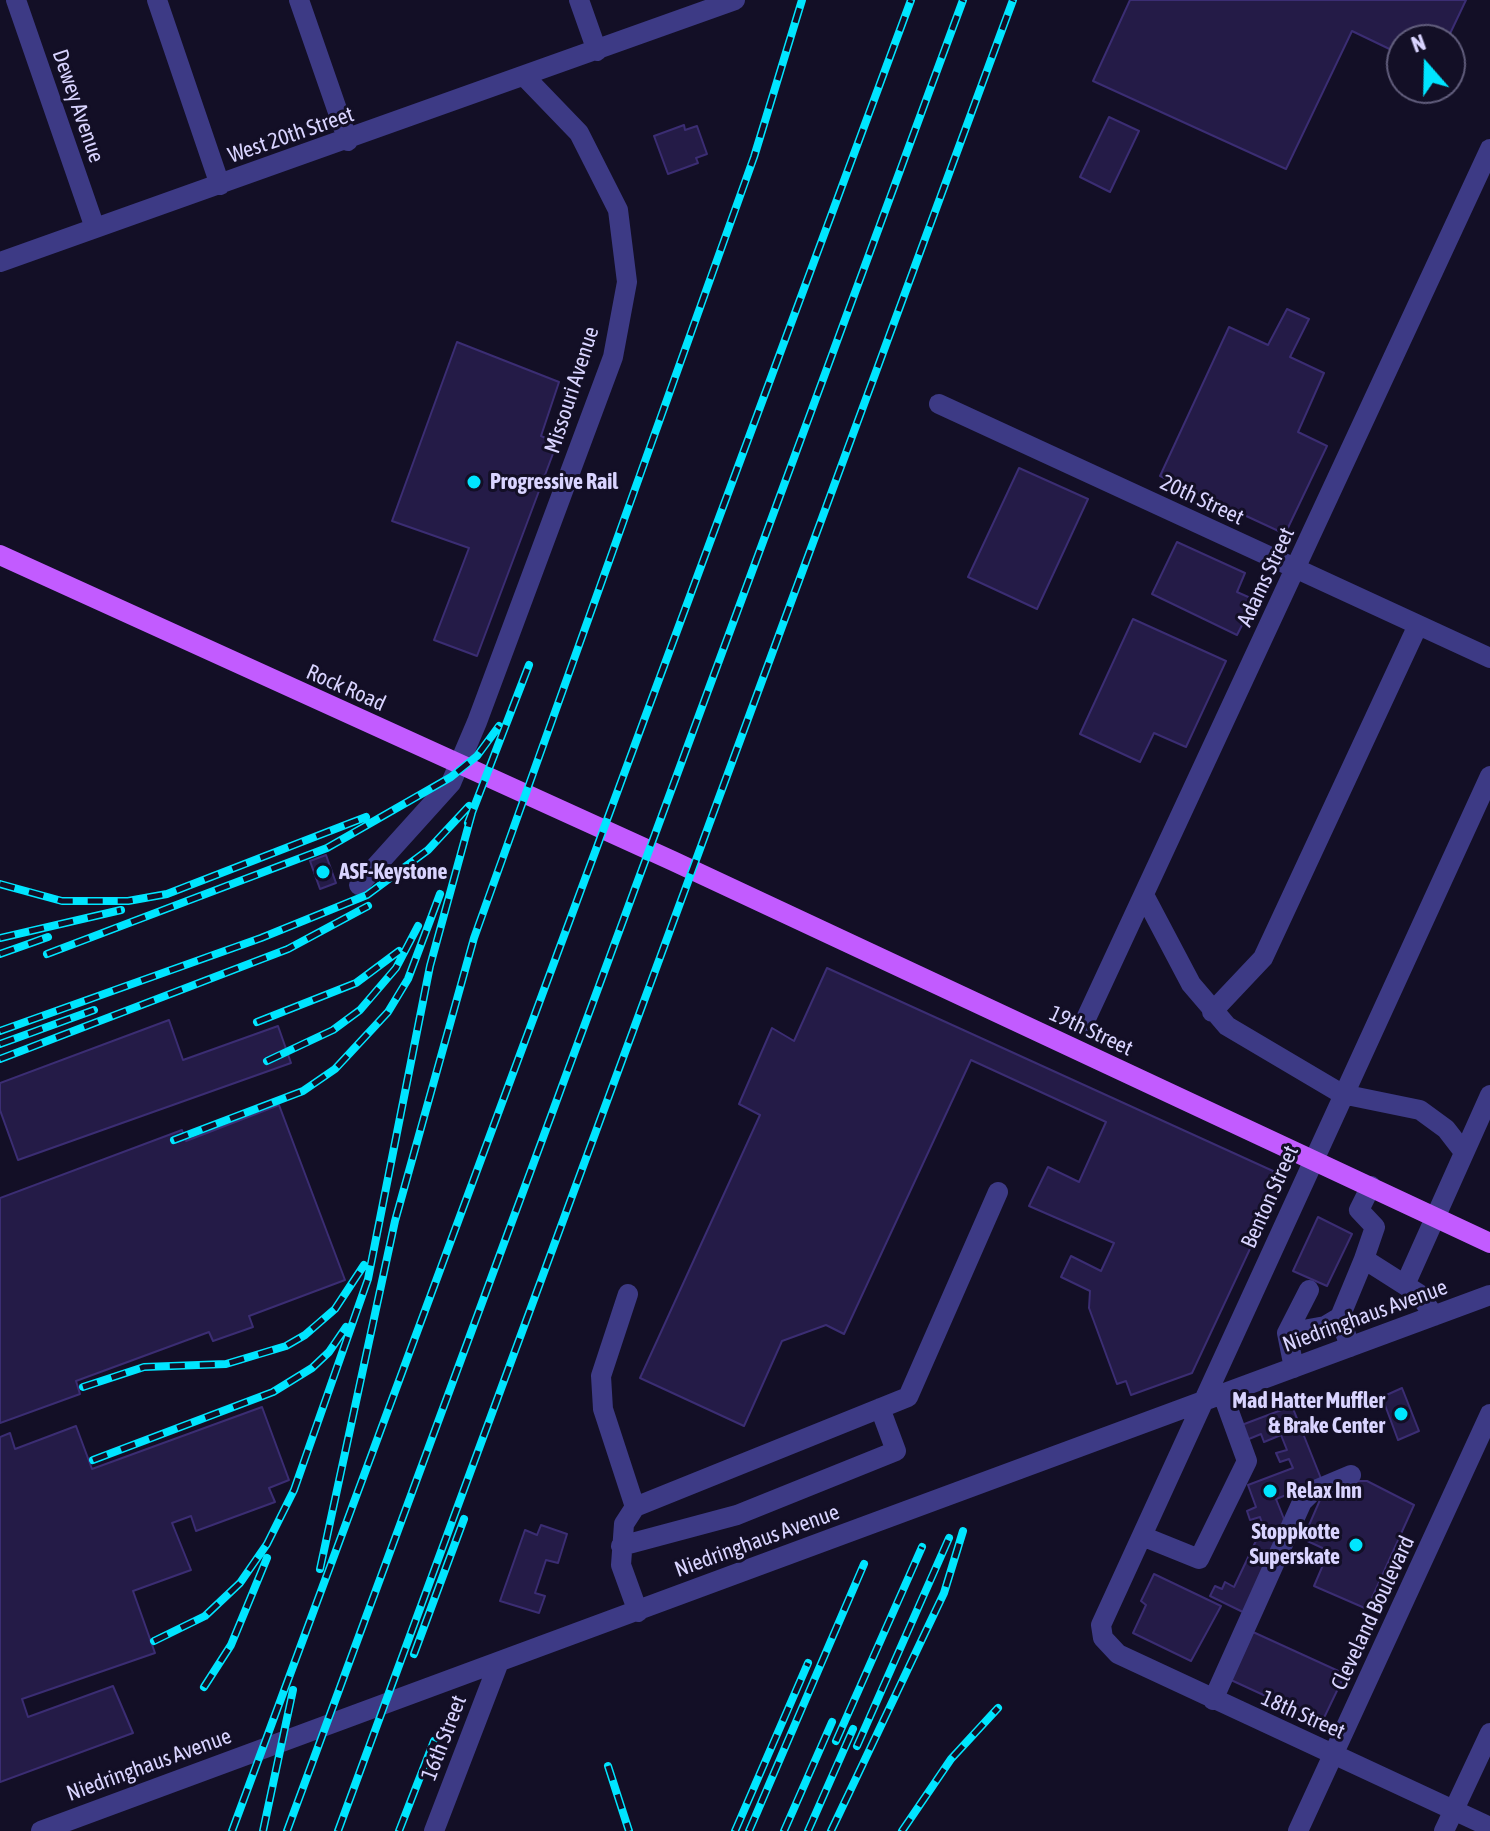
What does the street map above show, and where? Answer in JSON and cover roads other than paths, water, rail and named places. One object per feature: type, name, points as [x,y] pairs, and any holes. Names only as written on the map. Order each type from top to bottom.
[{"type":"main road","name":"Rock Road","points":[[0,555],[673,861]]},
{"type":"main road","name":"19th Street","points":[[673,861],[1490,1243]]},
{"type":"street","name":"Dewey Avenue","points":[[16,0],[95,228]]},
{"type":"street","points":[[157,0],[220,185]]},
{"type":"street","points":[[299,0],[348,141]]},
{"type":"street","points":[[579,0],[597,51]]},
{"type":"street","name":"West 20th Street","points":[[0,262],[348,141],[735,0]]},
{"type":"street","name":"Missouri Avenue","points":[[359,885],[451,783],[613,357],[627,282],[618,210],[579,133],[525,77]]},
{"type":"street","name":"Adams Street","points":[[1083,1025],[1490,149]]},
{"type":"street","name":"20th Street","points":[[939,404],[1490,658]]},
{"type":"street","points":[[1212,1012],[1263,958],[1418,625]]},
{"type":"street","name":"Benton Street","points":[[1103,1638],[1104,1613],[1214,1398],[1342,1094],[1490,776]]},
{"type":"street","points":[[1144,895],[1191,984],[1212,1012],[1243,1038],[1342,1094],[1420,1110],[1446,1129],[1463,1151]]},
{"type":"street","points":[[1405,1285],[1490,1095]]},
{"type":"street","points":[[1287,1333],[1325,1326],[1340,1317],[1375,1227],[1359,1210],[1371,1186]]},
{"type":"street","points":[[638,1612],[621,1565],[624,1524],[635,1507],[908,1397],[998,1192]]},
{"type":"street","points":[[1364,1259],[1419,1294],[1434,1316]]},
{"type":"street","points":[[1294,1368],[1287,1333],[1309,1290]]},
{"type":"street","points":[[628,1294],[601,1376],[603,1409],[635,1507]]},
{"type":"street","name":"Niedringhaus Avenue","points":[[41,1831],[1490,1295]]},
{"type":"street","points":[[1340,1317],[1350,1347]]},
{"type":"street","points":[[1142,1536],[1199,1559],[1247,1461],[1214,1398]]},
{"type":"street","points":[[621,1546],[737,1515],[896,1451],[880,1408]]},
{"type":"street","name":"Cleveland Boulevard","points":[[1298,1831],[1490,1414]]},
{"type":"street","points":[[1213,1700],[1302,1502],[1313,1491],[1351,1475]]},
{"type":"street","name":"18th Street","points":[[1103,1638],[1118,1654],[1490,1827]]},
{"type":"street","name":"16th Street","points":[[434,1831],[499,1662]]},
{"type":"street","points":[[1444,1831],[1490,1733]]},
{"type":"railway","points":[[320,1569],[395,1221],[474,938],[754,157],[802,0]]},
{"type":"railway","points":[[232,1831],[911,0]]},
{"type":"railway","points":[[287,1831],[963,0]]},
{"type":"railway","points":[[338,1831],[1013,0]]},
{"type":"railway","points":[[468,823],[529,665]]},
{"type":"railway","points":[[47,954],[327,848],[451,777],[477,756],[499,726]]},
{"type":"railway","points":[[0,1031],[261,938],[367,895],[428,850],[469,806]]},
{"type":"railway","points":[[154,1641],[205,1616],[240,1583],[267,1544],[294,1490],[368,1279],[430,966],[472,813]]},
{"type":"railway","points":[[0,884],[62,901],[128,901],[167,894],[366,817]]},
{"type":"railway","points":[[174,1140],[303,1091],[335,1069],[388,1012],[408,979],[440,894]]},
{"type":"railway","points":[[0,1059],[288,949],[368,906]]},
{"type":"railway","points":[[0,938],[121,910]]},
{"type":"railway","points":[[267,1061],[333,1030],[360,1010],[396,968],[418,926]]},
{"type":"railway","points":[[0,954],[48,937]]},
{"type":"railway","points":[[257,1022],[356,983],[399,951]]},
{"type":"railway","points":[[0,1044],[94,1010]]},
{"type":"railway","points":[[83,1387],[144,1367],[226,1364],[286,1346],[305,1335],[335,1309],[364,1265]]},
{"type":"railway","points":[[93,1460],[273,1392],[312,1368],[329,1352],[346,1327]]},
{"type":"railway","points":[[414,1654],[464,1519]]},
{"type":"railway","points":[[831,1831],[944,1593],[963,1531]]},
{"type":"railway","points":[[857,1746],[949,1538]]},
{"type":"railway","points":[[836,1741],[922,1547]]},
{"type":"railway","points":[[204,1687],[231,1645],[267,1558]]},
{"type":"railway","points":[[749,1831],[864,1564]]},
{"type":"railway","points":[[735,1831],[808,1663]]},
{"type":"railway","points":[[263,1831],[293,1690]]},
{"type":"railway","points":[[902,1831],[951,1759],[998,1708]]},
{"type":"railway","points":[[784,1831],[832,1722]]},
{"type":"railway","points":[[808,1831],[853,1729]]},
{"type":"railway","points":[[399,1831],[434,1741]]},
{"type":"railway","points":[[608,1766],[629,1831]]},
{"type":"place","name":"Progressive Rail","points":[[474,482]]},
{"type":"place","name":"ASF-Keystone","points":[[323,872]]},
{"type":"place","name":"Mad Hatter Muffler & Brake Center","points":[[1401,1414]]},
{"type":"place","name":"Relax Inn","points":[[1270,1491]]},
{"type":"place","name":"Stoppkotte Superskate","points":[[1356,1545]]}]
